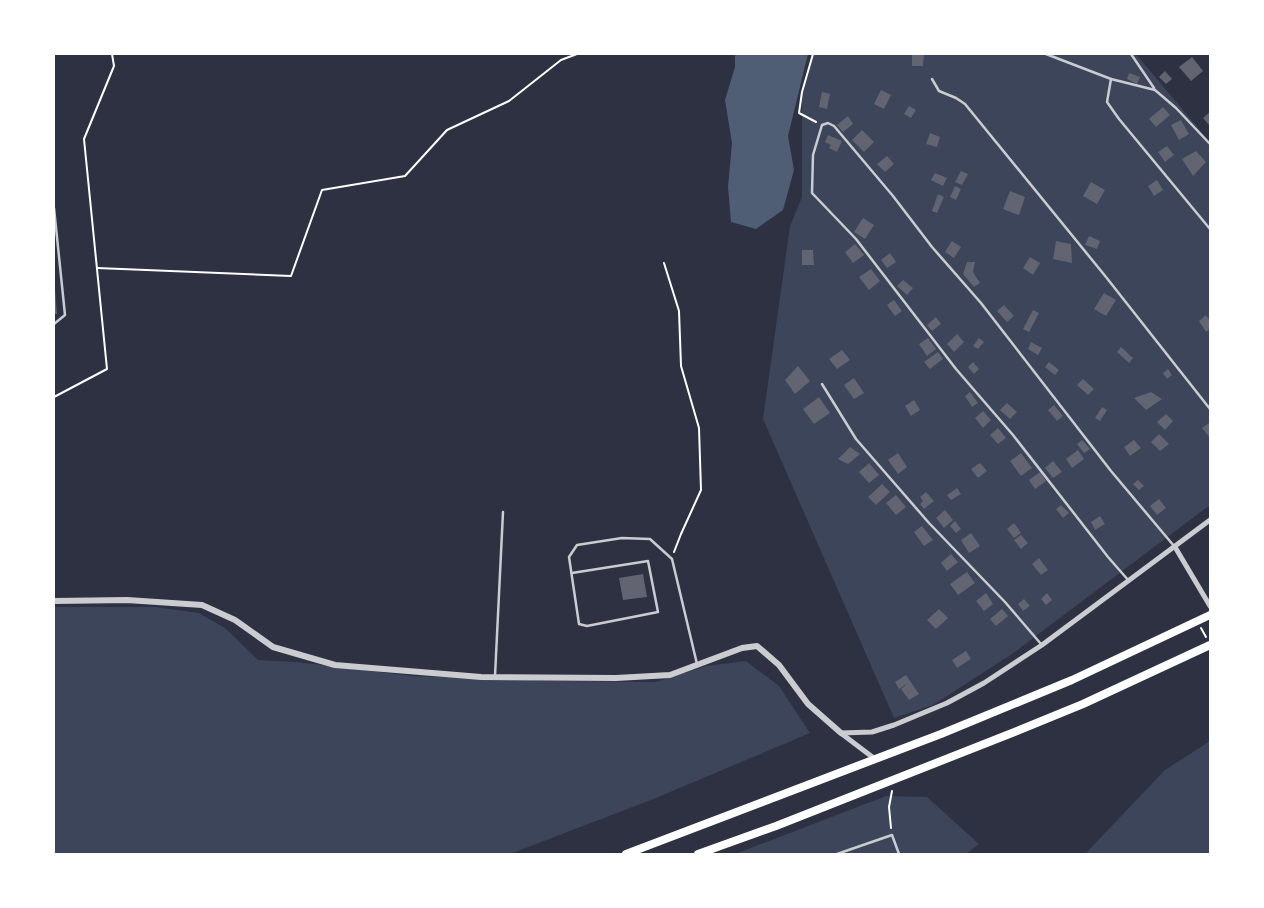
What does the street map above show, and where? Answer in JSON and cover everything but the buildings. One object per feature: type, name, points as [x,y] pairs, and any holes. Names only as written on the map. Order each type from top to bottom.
[{"type":"main road","points":[[626,854],[941,734],[1072,680],[1210,615]]},
{"type":"main road","points":[[698,854],[1083,704],[1210,645]]},
{"type":"street","points":[[841,733],[872,732],[894,725],[947,703],[984,683],[1042,645],[1210,520]]},
{"type":"street","points":[[1175,547],[1210,606]]},
{"type":"street","points":[[54,601],[127,600],[202,605],[235,620],[273,647],[335,665],[495,677],[616,678],[670,675],[742,648],[757,646],[780,665],[808,704],[841,733],[876,759]]},
{"type":"lane","points":[[1046,54],[1111,79],[1155,90]]},
{"type":"lane","points":[[1131,54],[1155,90],[1182,114],[1210,144]]},
{"type":"lane","points":[[932,79],[939,91],[965,104],[1112,284],[1210,409]]},
{"type":"lane","points":[[1111,79],[1107,102],[1210,229]]},
{"type":"lane","points":[[1129,581],[1108,557],[1013,434],[938,347],[856,240],[812,193],[813,155],[822,125],[828,123],[834,126],[893,196],[932,248],[981,303],[1111,471],[1175,547]]},
{"type":"lane","points":[[54,208],[64,315],[54,324]]},
{"type":"lane","points":[[822,384],[856,439],[929,523],[1005,602],[1042,645]]},
{"type":"lane","points":[[495,677],[503,512]]},
{"type":"lane","points":[[572,573],[648,561],[658,612],[587,626],[579,624],[569,557],[578,545],[622,538],[650,539],[672,559],[698,664]]},
{"type":"lane","points":[[837,854],[892,835],[899,854]]},
{"type":"path","points":[[54,397],[107,369],[84,139],[114,66],[112,54]]},
{"type":"path","points":[[97,268],[291,276],[322,190],[405,176],[447,130],[509,101],[561,60],[577,54]]},
{"type":"path","points":[[813,54],[802,92],[799,113],[822,125]]},
{"type":"path","points":[[664,263],[679,311],[681,366],[699,428],[701,490],[672,559]]},
{"type":"path","points":[[888,781],[892,792],[889,807],[892,835]]},
{"type":"shaded area","points":[[735,54],[808,54],[788,136],[794,170],[783,210],[756,229],[731,222],[728,187],[732,143],[725,100],[735,67]]},
{"type":"shaded area","points":[[813,54],[1136,54],[1210,142],[1210,505],[1012,654],[933,705],[894,718],[763,419],[790,226],[802,197],[802,92]]},
{"type":"shaded area","points":[[54,607],[155,607],[199,613],[225,628],[258,660],[296,662],[412,676],[656,682],[706,666],[746,661],[779,686],[810,733],[656,798],[510,854],[54,854]]},
{"type":"shaded area","points":[[1210,741],[1210,854],[1085,854],[1165,770]]},
{"type":"shaded area","points":[[886,796],[927,797],[979,844],[966,854],[735,854]]}]
